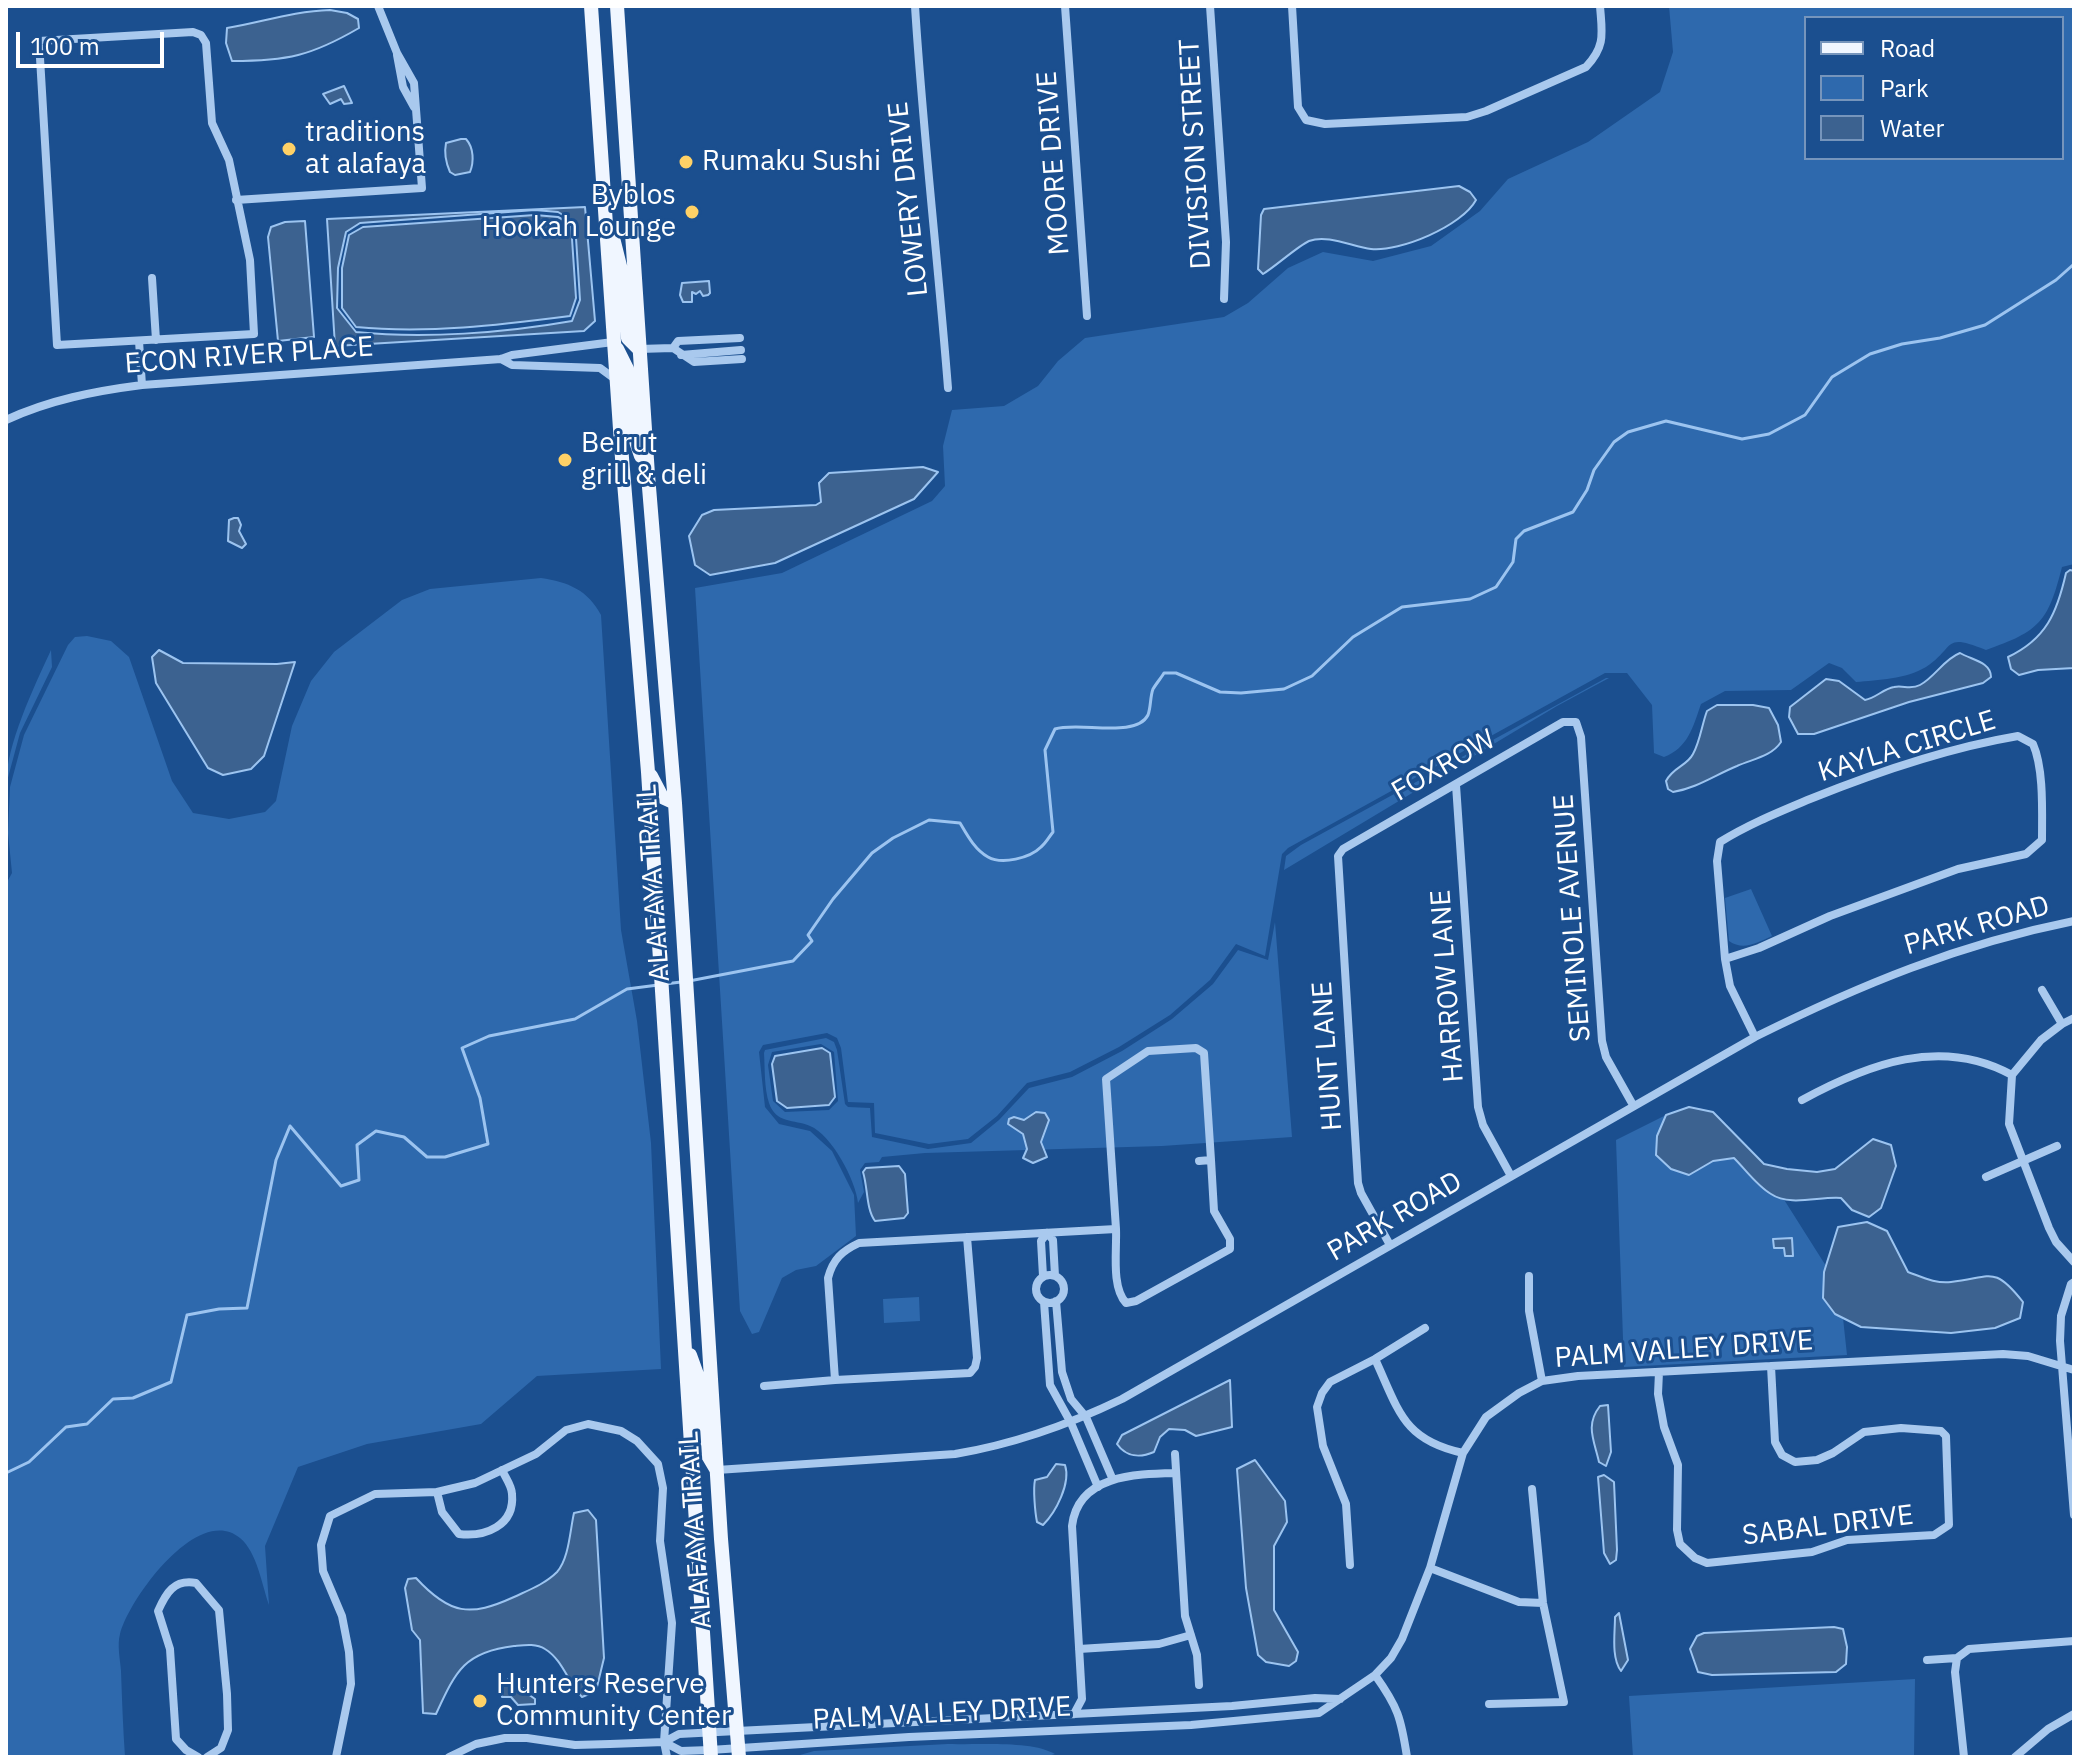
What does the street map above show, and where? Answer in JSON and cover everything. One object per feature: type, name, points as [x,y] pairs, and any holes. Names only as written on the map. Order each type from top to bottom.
[{"type":"main road","name":"ALAFAYA TRAIL","points":[[591,6],[613,342],[648,772],[710,1754]]},
{"type":"main road","name":"ALAFAYA TRAIL","points":[[617,6],[648,475],[675,803],[738,1752]]},
{"type":"main road","points":[[605,211],[622,274],[628,338],[639,349]]},
{"type":"main road","points":[[613,342],[627,369],[632,430],[648,475]]},
{"type":"main road","points":[[648,772],[662,797],[675,803]]},
{"type":"main road","points":[[672,1136],[688,1147],[699,1163]]},
{"type":"main road","points":[[683,1336],[699,1380],[703,1447],[717,1470]]},
{"type":"street","points":[[236,200],[422,188],[414,83],[397,53],[378,6]]},
{"type":"street","name":"LOWERY DRIVE","points":[[915,6],[927,175],[939,270],[948,388]]},
{"type":"street","name":"MOORE DRIVE","points":[[1065,6],[1087,316]]},
{"type":"street","name":"DIVISION STREET","points":[[1210,6],[1226,242],[1224,299]]},
{"type":"street","points":[[1292,6],[1298,107],[1306,120],[1325,124],[1467,117],[1486,111],[1586,67],[1598,55],[1602,41],[1600,6]]},
{"type":"street","points":[[193,32],[201,35],[206,43],[212,123],[229,160],[236,200],[250,260],[254,334],[57,345],[39,41],[193,32]]},
{"type":"street","points":[[152,278],[156,340]]},
{"type":"street","points":[[676,352],[678,341],[740,338]]},
{"type":"street","points":[[139,341],[142,385]]},
{"type":"street","name":"ECON RIVER PLACE","points":[[6,420],[90,392],[142,385],[501,359],[613,342]]},
{"type":"street","points":[[639,349],[741,355]]},
{"type":"street","name":"ECON RIVER PLACE","points":[[501,359],[512,365],[600,368],[616,380]]},
{"type":"street","name":"FOXROW","points":[[1338,856],[1343,849],[1563,722],[1576,722]]},
{"type":"street","name":"SEMINOLE AVENUE","points":[[1576,722],[1581,737],[1602,1041],[1606,1057],[1633,1105]]},
{"type":"street","name":"KAYLA CIRCLE","points":[[1725,959],[1958,869],[2026,854],[2042,840],[2038,754],[2033,744],[2018,736],[1908,763],[1745,826],[1720,842],[1717,861],[1725,959],[1730,986],[1755,1037]]},
{"type":"street","name":"HARROW LANE","points":[[1456,785],[1478,1107],[1483,1125],[1511,1176]]},
{"type":"street","name":"HUNT LANE","points":[[1338,856],[1358,1183],[1390,1245]]},
{"type":"street","name":"PARK ROAD","points":[[717,1470],[955,1454],[987,1449],[1086,1417],[1755,1037],[1879,979],[1987,942],[2074,921]]},
{"type":"street","points":[[2042,990],[2062,1024]]},
{"type":"street","points":[[2074,1018],[2041,1040],[2012,1075],[2009,1124],[2056,1242],[2074,1262]]},
{"type":"street","points":[[1196,1048],[1204,1053],[1214,1211],[1230,1239],[1230,1249],[1136,1301],[1126,1303],[1118,1287],[1116,1229],[1106,1079],[1148,1051],[1196,1048]]},
{"type":"street","points":[[1802,1100],[1885,1062],[1945,1055],[1976,1059],[2012,1075]]},
{"type":"street","points":[[1986,1177],[2057,1146]]},
{"type":"street","points":[[1199,1161],[1211,1160]]},
{"type":"street","points":[[835,1380],[828,1278],[838,1256],[859,1243],[1116,1229]]},
{"type":"street","points":[[1047,1233],[1053,1240],[1055,1276]]},
{"type":"street","points":[[1047,1233],[1041,1241],[1043,1276],[1036,1287],[1037,1296],[1044,1302],[1050,1385],[1071,1423],[1098,1487]]},
{"type":"street","points":[[764,1386],[970,1373],[975,1367],[967,1237]]},
{"type":"street","points":[[1043,1276],[1055,1276],[1062,1282],[1064,1291],[1056,1301],[1062,1372],[1071,1399],[1086,1417],[1113,1480]]},
{"type":"street","points":[[1529,1276],[1529,1311],[1542,1381]]},
{"type":"street","points":[[2074,1282],[2061,1316],[2062,1369],[2074,1515]]},
{"type":"street","points":[[1044,1302],[1056,1301]]},
{"type":"street","points":[[1350,1565],[1346,1504],[1323,1446],[1317,1407],[1330,1382],[1425,1328]]},
{"type":"street","name":"PALM VALLEY DRIVE","points":[[664,1742],[681,1751],[710,1754],[1224,1722],[1319,1713],[1375,1675],[1391,1658],[1402,1639],[1430,1568],[1463,1453],[1486,1417],[1542,1381],[1578,1376],[2003,1354],[2028,1356],[2062,1369],[2074,1370]]},
{"type":"street","points":[[1375,1359],[1411,1429],[1426,1442],[1463,1453]]},
{"type":"street","name":"SABAL DRIVE","points":[[1659,1372],[1658,1394],[1664,1427],[1678,1465],[1677,1530],[1680,1544],[1695,1558],[1707,1563],[1812,1552],[1847,1540],[1934,1535],[1949,1525],[1946,1436],[1941,1431],[1901,1428],[1864,1432],[1817,1460],[1795,1462],[1782,1455],[1775,1442],[1771,1366]]},
{"type":"street","points":[[336,1757],[351,1684],[342,1616],[323,1571],[321,1545],[330,1516],[375,1494],[437,1492],[475,1483],[536,1454],[566,1430],[588,1424],[621,1431],[637,1441],[658,1464],[663,1488],[660,1541],[672,1623],[664,1742],[667,1757]]},
{"type":"street","points":[[1083,1452],[1098,1447]]},
{"type":"street","points":[[1175,1454],[1185,1616],[1197,1655],[1199,1685]]},
{"type":"street","points":[[437,1492],[442,1512],[459,1534],[476,1536],[500,1525],[510,1512],[513,1492],[502,1470]]},
{"type":"street","points":[[1074,1714],[1082,1699],[1072,1526],[1074,1511],[1079,1501],[1113,1480],[1143,1474],[1176,1473]]},
{"type":"street","points":[[1489,1704],[1564,1702],[1543,1603],[1532,1489]]},
{"type":"street","points":[[1430,1568],[1519,1602],[1543,1603]]},
{"type":"street","points":[[198,1757],[176,1739],[170,1649],[158,1611],[167,1593],[176,1584],[187,1581],[196,1583],[219,1610],[223,1639],[228,1730],[221,1748],[207,1757]]},
{"type":"street","points":[[1079,1649],[1159,1644],[1191,1635]]},
{"type":"street","points":[[1927,1660],[1957,1658],[1969,1649],[2074,1641]]},
{"type":"street","points":[[1957,1658],[1955,1672],[1964,1757]]},
{"type":"street","points":[[1375,1675],[1395,1703],[1407,1757]]},
{"type":"street","name":"PALM VALLEY DRIVE","points":[[449,1757],[476,1744],[505,1738],[575,1745],[664,1742],[679,1734],[1341,1699]]},
{"type":"street","points":[[1224,1706],[1224,1722]]},
{"type":"street","points":[[2015,1757],[2048,1729],[2074,1714]]},
{"type":"green space","points":[[1669,6],[2074,6],[2074,564],[2062,567],[2052,600],[2039,622],[2019,637],[1986,650],[1956,642],[1926,667],[1883,680],[1856,682],[1842,668],[1829,663],[1791,690],[1725,691],[1701,704],[1684,742],[1664,757],[1654,753],[1652,705],[1627,673],[1605,673],[1288,848],[1282,854],[1265,956],[1236,944],[1210,980],[1170,1015],[1119,1047],[1070,1072],[1027,1083],[997,1116],[968,1139],[929,1144],[875,1133],[874,1103],[848,1102],[841,1048],[837,1038],[827,1033],[763,1045],[759,1052],[765,1107],[779,1124],[810,1131],[832,1151],[854,1195],[856,1236],[816,1266],[796,1270],[782,1278],[759,1332],[752,1334],[740,1311],[695,588],[782,573],[932,501],[945,486],[943,446],[952,410],[1004,406],[1038,386],[1058,361],[1085,338],[1224,317],[1248,303],[1288,268],[1323,252],[1373,261],[1431,246],[1480,211],[1508,179],[1588,142],[1660,92],[1673,52]]},
{"type":"green space","points":[[541,578],[560,582],[583,593],[601,615],[621,930],[637,1021],[651,1143],[661,1369],[537,1376],[481,1424],[367,1444],[298,1467],[265,1546],[269,1605],[251,1552],[240,1538],[223,1531],[205,1533],[186,1544],[151,1579],[137,1599],[126,1618],[119,1643],[125,1757],[6,1757],[6,884],[12,873],[8,833],[10,787],[24,735],[68,645],[75,637],[111,641],[129,657],[172,781],[193,813],[229,819],[265,812],[276,801],[292,726],[311,681],[334,652],[402,600],[430,589]]},
{"type":"green space","points":[[51,650],[52,667],[20,733],[6,785],[16,734]]},
{"type":"green space","points":[[1609,678],[1284,870],[1286,856],[1301,845]]},
{"type":"green space","points":[[1751,889],[1772,936],[1750,945],[1734,944],[1729,941],[1725,898]]},
{"type":"green space","points":[[1275,922],[1292,1137],[1162,1146],[882,1157],[879,1162],[865,1163],[860,1170],[864,1192],[858,1203],[848,1171],[826,1139],[810,1126],[781,1118],[769,1103],[765,1085],[765,1050],[826,1038],[834,1042],[837,1050],[845,1104],[848,1107],[870,1108],[872,1137],[928,1149],[971,1143],[999,1120],[1029,1088],[1072,1077],[1122,1051],[1172,1019],[1213,984],[1238,950],[1268,960]],"holes":[[[821,1044],[834,1052],[838,1101],[829,1110],[785,1112],[773,1101],[768,1065],[772,1052]]]},
{"type":"green space","points":[[1666,1115],[1657,1136],[1689,1175],[1713,1161],[1734,1158],[1772,1195],[1783,1198],[1826,1266],[1824,1272],[1835,1314],[1843,1318],[1847,1355],[1624,1367],[1616,1140]]},
{"type":"green space","points":[[919,1297],[920,1321],[884,1323],[883,1299]]},
{"type":"green space","points":[[1915,1679],[1914,1757],[1633,1757],[1629,1696]]},
{"type":"green space","points":[[948,1744],[1018,1745],[1055,1754],[1045,1757],[793,1757],[814,1751]]},
{"type":"water","points":[[330,10],[358,19],[359,28],[327,45],[298,55],[232,61],[226,43],[227,28]]},
{"type":"water","points":[[344,86],[352,103],[344,104],[341,99],[330,104],[323,94]]},
{"type":"water","points":[[466,139],[471,147],[472,164],[470,172],[455,175],[447,165],[446,143]]},
{"type":"water","points":[[1459,186],[1476,200],[1469,210],[1444,228],[1413,242],[1371,249],[1316,239],[1304,244],[1263,274],[1258,269],[1264,209]]},
{"type":"water","points":[[585,207],[595,321],[584,331],[335,346],[327,219]],"holes":[[[535,210],[558,212],[575,222],[580,300],[572,321],[464,334],[382,334],[356,332],[337,308],[338,268],[346,232],[360,223]]]},
{"type":"water","points":[[535,215],[558,217],[571,224],[576,298],[570,316],[463,328],[410,330],[356,327],[342,308],[342,268],[349,235],[363,227]]},
{"type":"water","points":[[305,221],[314,337],[278,341],[268,237],[271,227],[285,222]]},
{"type":"water","points":[[709,281],[708,295],[703,296],[700,291],[696,294],[692,292],[692,302],[683,302],[680,295],[682,283]]},
{"type":"water","points":[[923,467],[938,472],[914,499],[775,563],[710,575],[695,565],[689,536],[702,515],[714,510],[816,505],[821,502],[819,483],[829,473]]},
{"type":"water","points":[[238,518],[241,525],[239,531],[246,544],[242,548],[228,541],[229,520]]},
{"type":"water","points":[[2074,571],[2074,668],[2038,670],[2019,675],[2011,669],[2008,657],[2041,633],[2054,612],[2066,573]]},
{"type":"water","points":[[159,650],[183,663],[295,662],[264,756],[251,769],[223,775],[208,768],[156,683],[152,657]]},
{"type":"water","points":[[1960,653],[1988,668],[1991,677],[1983,683],[1909,702],[1814,734],[1798,734],[1789,717],[1790,707],[1826,679],[1839,681],[1865,700],[1890,688],[1920,685]]},
{"type":"water","points":[[1717,705],[1769,708],[1778,725],[1781,742],[1767,754],[1673,792],[1668,789],[1666,781],[1690,758],[1707,711]]},
{"type":"water","points":[[822,1048],[830,1053],[835,1097],[829,1105],[787,1108],[777,1101],[772,1064],[775,1056]]},
{"type":"water","points":[[1689,1107],[1713,1112],[1764,1164],[1787,1169],[1817,1172],[1835,1169],[1873,1139],[1891,1145],[1896,1166],[1881,1208],[1869,1217],[1852,1210],[1841,1198],[1779,1198],[1761,1187],[1734,1158],[1713,1161],[1689,1175],[1671,1169],[1656,1155],[1657,1136],[1666,1115]]},
{"type":"water","points":[[1036,1112],[1045,1113],[1049,1120],[1041,1142],[1047,1157],[1033,1163],[1023,1158],[1027,1149],[1023,1134],[1008,1124],[1009,1119],[1024,1120]]},
{"type":"water","points":[[899,1166],[905,1174],[908,1213],[904,1218],[875,1221],[870,1211],[863,1172],[866,1168]]},
{"type":"water","points":[[1867,1222],[1887,1231],[1908,1272],[1940,1282],[1991,1276],[2005,1282],[2023,1302],[2020,1318],[1995,1328],[1951,1333],[1861,1327],[1835,1314],[1823,1298],[1824,1272],[1838,1227]]},
{"type":"water","points":[[1792,1238],[1793,1256],[1785,1256],[1784,1248],[1774,1248],[1773,1239]]},
{"type":"water","points":[[1230,1380],[1232,1427],[1196,1436],[1185,1430],[1169,1429],[1160,1437],[1154,1452],[1144,1455],[1129,1454],[1117,1444],[1122,1435]]},
{"type":"water","points":[[1608,1405],[1611,1452],[1606,1466],[1599,1462],[1592,1426],[1600,1406]]},
{"type":"water","points":[[1255,1460],[1285,1501],[1287,1522],[1274,1546],[1274,1610],[1298,1652],[1296,1661],[1289,1666],[1266,1662],[1258,1655],[1246,1588],[1237,1469]]},
{"type":"water","points":[[1056,1464],[1065,1465],[1066,1480],[1053,1513],[1043,1525],[1037,1522],[1035,1480],[1047,1477]]},
{"type":"water","points":[[1604,1475],[1614,1482],[1617,1550],[1616,1560],[1610,1564],[1604,1553],[1598,1477]]},
{"type":"water","points":[[588,1510],[596,1520],[604,1658],[596,1691],[582,1697],[556,1659],[545,1649],[534,1645],[514,1646],[473,1659],[456,1675],[436,1714],[423,1713],[420,1640],[412,1630],[405,1588],[408,1579],[416,1578],[439,1599],[461,1609],[473,1610],[499,1603],[537,1586],[557,1572],[567,1552],[574,1513]]},
{"type":"water","points":[[1619,1613],[1628,1660],[1621,1671],[1614,1645],[1615,1617]]},
{"type":"water","points":[[1843,1629],[1847,1647],[1846,1664],[1836,1672],[1712,1675],[1698,1672],[1690,1649],[1697,1636],[1704,1633]]},
{"type":"water","points":[[510,1677],[519,1677],[520,1688],[528,1688],[528,1694],[535,1699],[535,1704],[518,1705],[511,1697],[502,1697],[501,1688]]},
{"type":"waterway","points":[[689,981],[793,961],[812,941],[808,935],[833,899],[872,853],[893,838],[929,820],[960,823],[975,846],[994,859],[1016,859],[1036,851],[1053,832],[1045,750],[1055,729],[1119,728],[1142,722],[1148,715],[1153,689],[1164,673],[1176,673],[1220,692],[1284,689],[1312,676],[1353,637],[1402,607],[1470,599],[1496,587],[1513,562],[1516,539],[1524,531],[1573,512],[1587,490],[1594,470],[1614,442],[1628,432],[1666,421],[1742,439],[1769,434],[1805,415],[1832,377],[1870,354],[1985,325],[2056,280],[2074,264]]},
{"type":"waterway","points":[[665,984],[681,982]]},
{"type":"waterway","points":[[6,1473],[29,1462],[66,1427],[87,1424],[113,1399],[133,1398],[171,1382],[187,1315],[247,1308],[276,1160],[290,1126],[341,1186],[359,1180],[357,1145],[376,1131],[404,1137],[427,1157],[445,1157],[488,1144],[480,1098],[462,1048],[489,1036],[575,1019],[627,989],[658,985]]},
{"type":"place","name":"traditions at alafaya","points":[[289,149]]},
{"type":"place","name":"Rumaku Sushi","points":[[686,162]]},
{"type":"place","name":"Byblos Hookah Lounge","points":[[692,212]]},
{"type":"place","name":"Beirut grill & deli","points":[[565,460]]},
{"type":"place","name":"Hunters Reserve Community Center","points":[[480,1701]]}]
